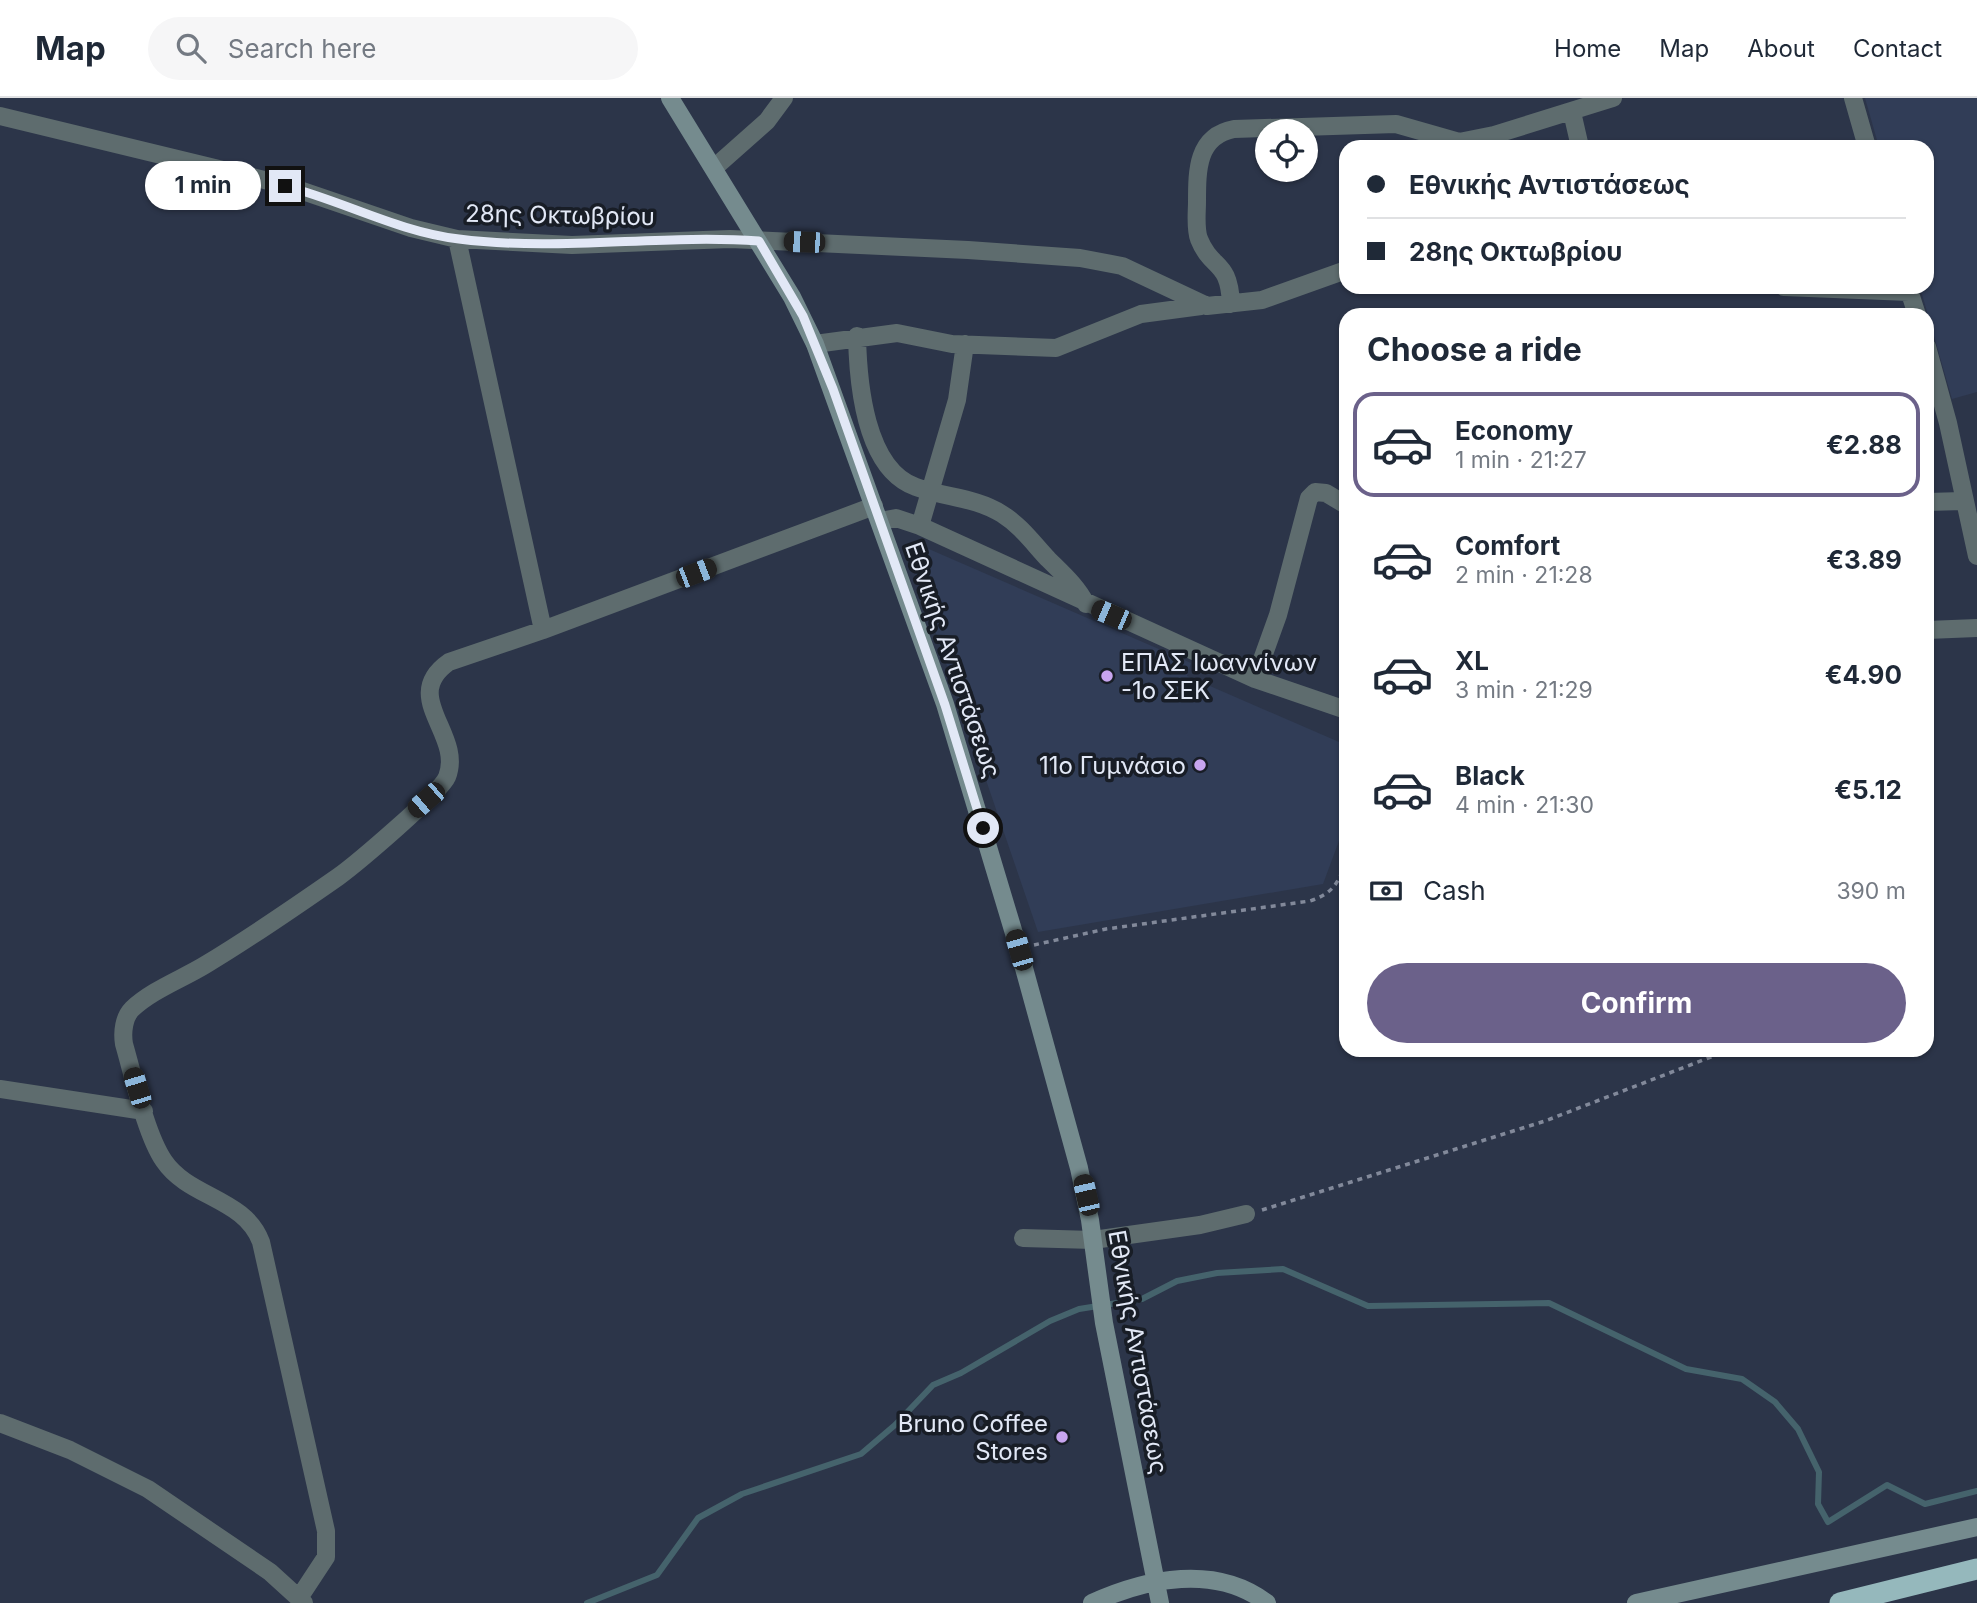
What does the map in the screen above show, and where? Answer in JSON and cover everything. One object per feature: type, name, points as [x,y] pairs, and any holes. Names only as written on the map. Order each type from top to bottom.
[{"type":"highway","points":[[1840,1603],[1977,1569]]},
{"type":"street","name":"Εθνικής Αντιστάσεως","points":[[670,98],[759,241],[815,344],[945,705],[1019,950],[1079,1168],[1093,1240],[1104,1323],[1160,1603]]},
{"type":"street","points":[[714,168],[767,121],[784,98]]},
{"type":"street","points":[[1469,140],[1494,135],[1614,98]]},
{"type":"street","points":[[1853,98],[1865,140]]},
{"type":"street","points":[[1572,112],[1578,140]]},
{"type":"street","name":"28ης Οκτωβρίου","points":[[0,116],[304,191],[411,228],[457,239],[572,245],[700,239],[968,250],[1108,261],[1207,306]]},
{"type":"street","points":[[1231,304],[1228,276],[1205,250],[1198,233],[1198,171],[1203,149],[1214,136],[1234,130],[1396,124],[1452,140]]},
{"type":"street","points":[[457,239],[543,630]]},
{"type":"street","points":[[815,344],[857,336],[897,333],[965,344],[1056,348],[1141,314],[1262,300],[1339,272]]},
{"type":"street","points":[[857,336],[860,391],[878,450],[886,463],[902,479],[930,491],[983,504],[1013,522],[1069,579],[1087,605]]},
{"type":"street","points":[[920,527],[957,400],[965,344]]},
{"type":"street","points":[[1934,372],[1977,556]]},
{"type":"street","points":[[1255,679],[1278,615],[1309,498],[1315,492],[1322,491],[1339,501]]},
{"type":"street","points":[[1934,502],[1963,501]]},
{"type":"street","points":[[0,1423],[70,1450],[148,1489],[270,1572],[302,1600],[326,1558],[326,1531],[261,1242],[249,1219],[183,1181],[168,1167],[158,1152],[123,1037],[124,1024],[132,1009],[217,958],[339,876],[434,793],[448,776],[450,760],[429,694],[436,671],[449,662],[877,513],[920,527],[1255,679],[1339,708]]},
{"type":"street","points":[[1934,630],[1977,628]]},
{"type":"street","points":[[0,1089],[144,1111]]},
{"type":"street","points":[[1023,1238],[1093,1240],[1200,1225],[1247,1214]]},
{"type":"street","points":[[1636,1603],[1977,1527]]},
{"type":"street","points":[[1092,1603],[1156,1584],[1208,1578],[1247,1589],[1267,1603]]},
{"type":"path","points":[[1019,950],[1106,929],[1310,901],[1325,896],[1336,886],[1339,879]]},
{"type":"path","points":[[1247,1214],[1545,1121],[1711,1057]]},
{"type":"shaded area","points":[[1865,98],[1977,98],[1977,392],[1952,399],[1934,336],[1934,308],[1926,308],[1922,294],[1934,294],[1934,140],[1877,140]]},
{"type":"shaded area","points":[[915,543],[1191,663],[1187,676],[1339,742],[1339,841],[1323,884],[1038,932],[908,552]]},
{"type":"waterway","points":[[587,1603],[657,1575],[698,1518],[742,1494],[861,1454],[895,1425],[933,1385],[961,1373],[1050,1321],[1079,1309],[1142,1299],[1177,1281],[1217,1273],[1283,1269],[1368,1306],[1549,1303],[1686,1369],[1742,1379],[1775,1402],[1798,1429],[1819,1472],[1818,1504],[1828,1522],[1887,1485],[1925,1504],[1977,1491]]},
{"type":"place","name":"ΕΠΑΣ Ιωαννίνων -1ο ΣΕΚ","points":[[1107,676]]},
{"type":"place","name":"11o Γυμνάσιο","points":[[1200,765]]},
{"type":"place","name":"Bruno Coffee Stores","points":[[1062,1437]]},
{"type":"route","points":[[285,186],[411,228],[457,239],[572,245],[689,239],[759,241],[803,316],[833,389],[945,705],[983,828]]}]
